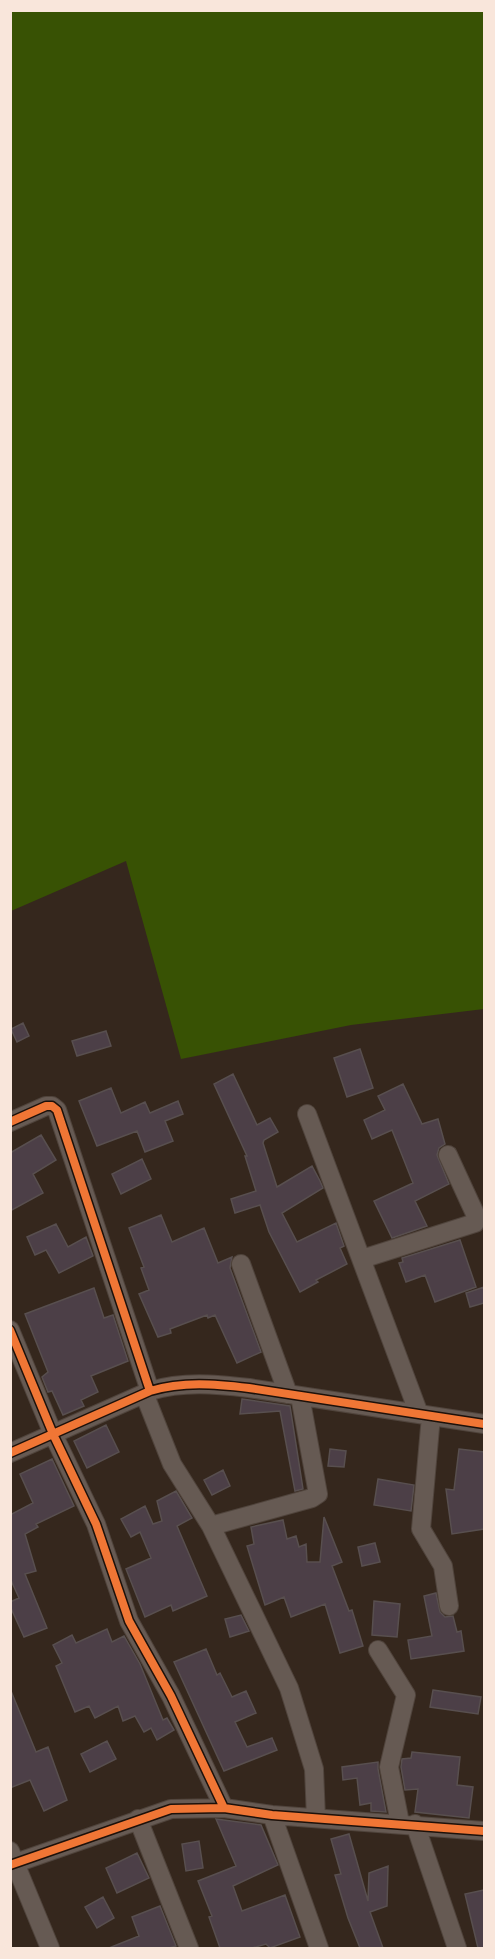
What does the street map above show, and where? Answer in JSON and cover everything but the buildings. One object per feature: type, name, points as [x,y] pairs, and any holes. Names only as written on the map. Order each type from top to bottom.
[{"type":"street","points":[[10,1122],[46,1106],[52,1106],[57,1110],[172,1464],[211,1527],[298,1711],[314,1768],[316,1818]]},
{"type":"street","points":[[307,1114],[425,1415],[421,1529],[443,1566],[449,1606]]},
{"type":"street","points":[[362,1259],[475,1223],[477,1218],[448,1155]]},
{"type":"street","points":[[211,1527],[312,1498],[318,1494],[294,1395],[241,1264]]},
{"type":"street","points":[[10,1330],[53,1434],[96,1524],[129,1621],[171,1696],[224,1808]]},
{"type":"street","points":[[10,1453],[147,1392],[173,1384],[216,1384],[484,1424]]},
{"type":"street","points":[[378,1650],[406,1695],[389,1767],[407,1824],[457,1948]]},
{"type":"street","points":[[50,1948],[12,1860],[171,1809],[224,1808],[272,1815],[484,1831]]},
{"type":"street","points":[[272,1815],[319,1948]]},
{"type":"street","points":[[138,1819],[189,1948]]},
{"type":"green space","points":[[11,10],[484,11],[484,1009],[351,1025],[181,1059],[126,861],[11,911]]},
{"type":"cycle path","points":[[10,1122],[46,1106],[52,1106],[57,1110],[150,1391]]},
{"type":"cycle path","points":[[10,1330],[53,1434],[96,1524],[129,1621],[171,1696],[224,1808]]},
{"type":"cycle path","points":[[10,1453],[150,1391],[187,1385],[249,1388],[484,1424]]},
{"type":"cycle path","points":[[10,1865],[171,1809],[224,1808],[272,1815],[484,1831]]}]
